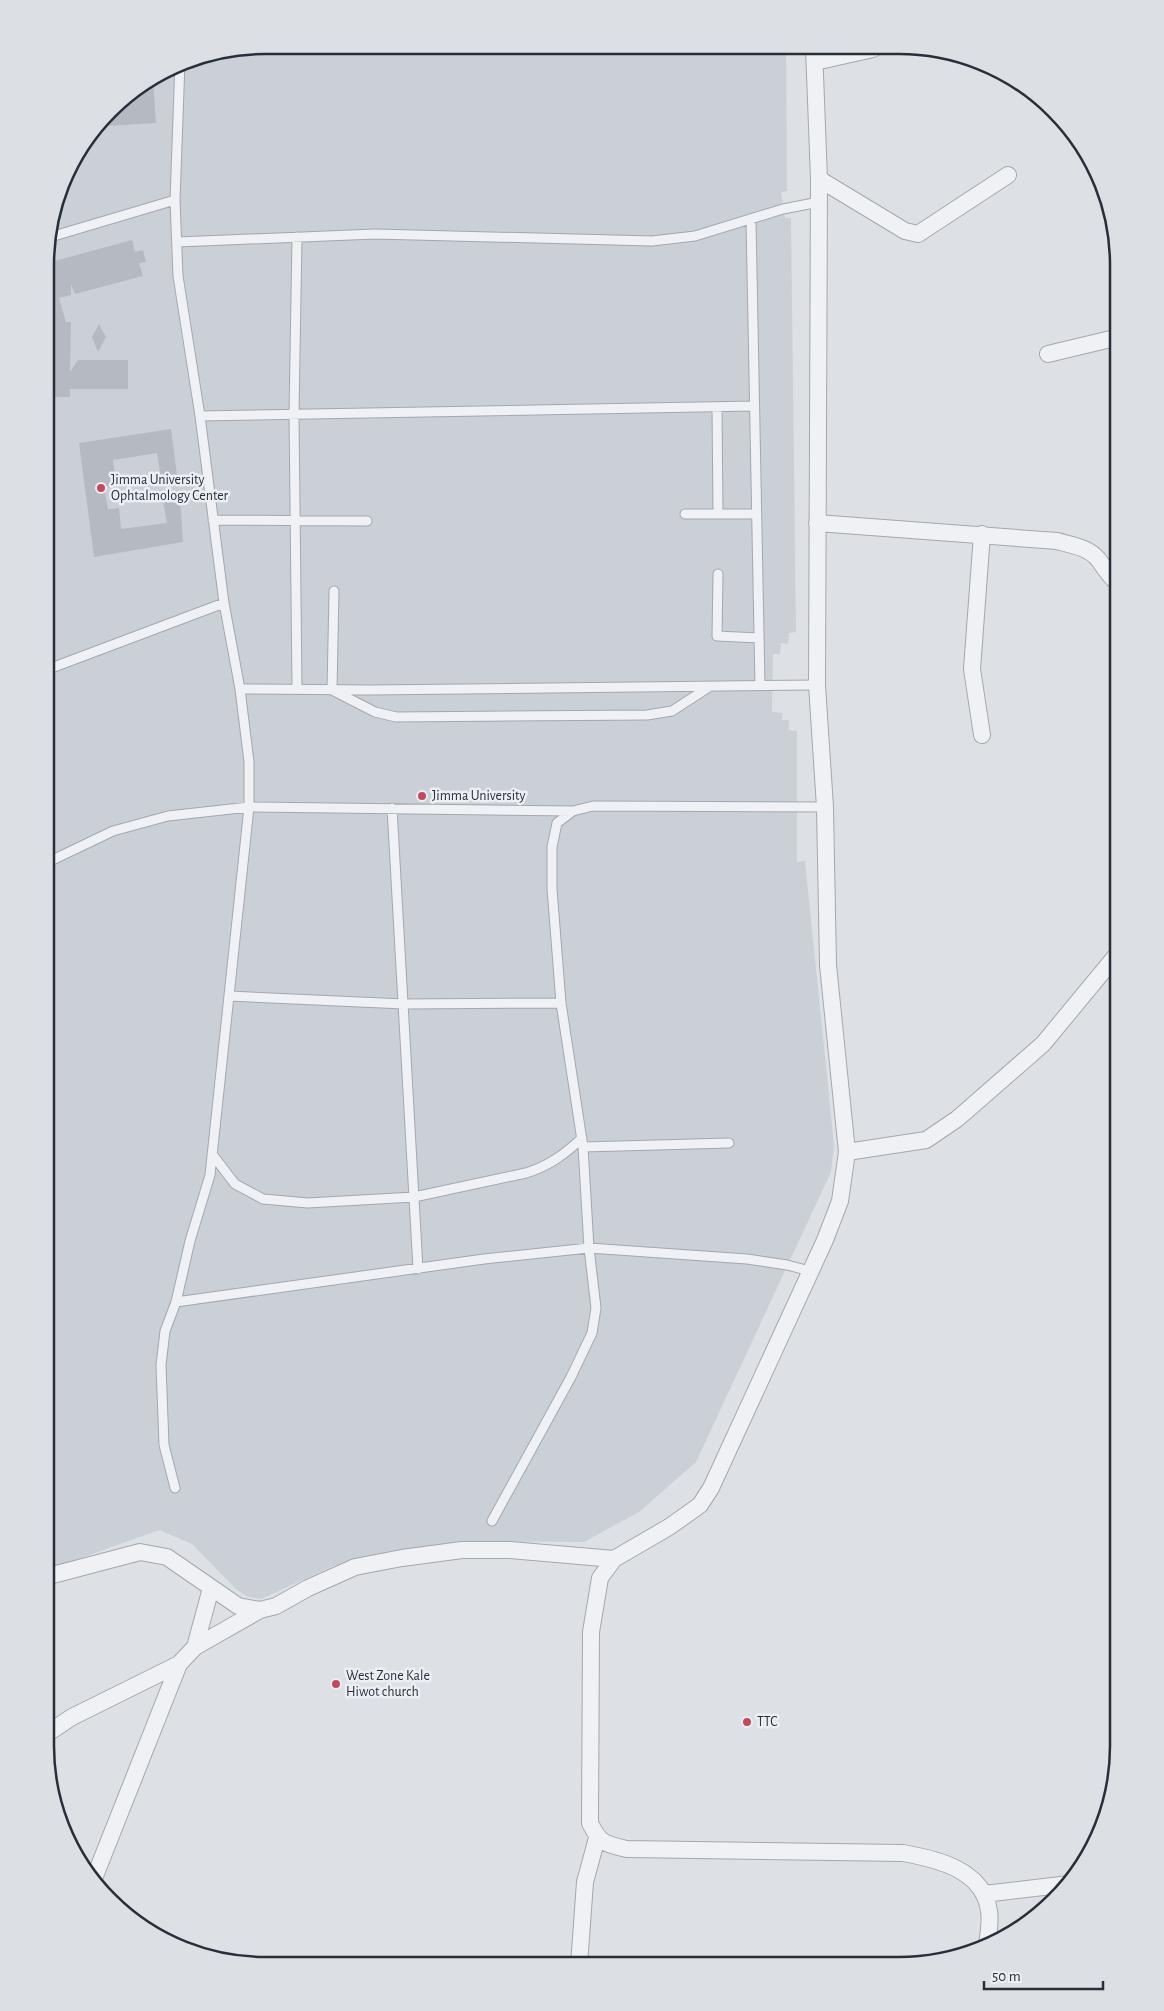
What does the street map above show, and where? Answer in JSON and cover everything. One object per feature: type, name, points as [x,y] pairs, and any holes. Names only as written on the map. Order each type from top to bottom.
[{"type":"street","points":[[815,55],[819,179],[818,685],[824,807],[828,965],[847,1152],[840,1201],[810,1271],[710,1488],[700,1505],[669,1527],[614,1559],[600,1578],[591,1632],[590,1823],[597,1838],[605,1844],[627,1849],[903,1853],[932,1858],[974,1880],[984,1894],[989,1911],[988,1937]]},
{"type":"street","points":[[819,179],[904,231],[918,234],[1008,175]]},
{"type":"street","points":[[1048,354],[1110,339]]},
{"type":"street","points":[[817,523],[1057,541],[1085,549],[1097,558],[1110,577]]},
{"type":"street","points":[[982,534],[972,669],[973,686],[982,734]]},
{"type":"street","points":[[847,1152],[926,1140],[957,1119],[1043,1044],[1110,963]]},
{"type":"street","points":[[54,1729],[72,1717],[179,1664],[195,1647],[260,1610],[276,1606],[308,1588],[355,1568],[402,1558],[462,1550],[510,1550],[614,1559]]},
{"type":"street","points":[[54,1575],[140,1552],[167,1556],[238,1606],[260,1610]]},
{"type":"street","points":[[195,1647],[211,1588]]},
{"type":"street","points":[[96,1873],[179,1664]]},
{"type":"street","points":[[579,1957],[585,1882],[597,1838]]},
{"type":"street","points":[[984,1894],[1058,1885]]},
{"type":"lane","points":[[175,1488],[164,1444],[161,1365],[165,1331],[176,1302],[190,1241],[210,1175],[249,807],[249,762],[240,689],[224,603],[200,416],[178,276],[175,200],[180,72]]},
{"type":"lane","points":[[56,235],[175,200]]},
{"type":"lane","points":[[177,242],[374,234],[652,241],[695,236],[783,209],[819,202]]},
{"type":"lane","points":[[751,220],[760,686]]},
{"type":"lane","points":[[297,237],[294,414],[297,688]]},
{"type":"lane","points":[[200,416],[754,406]]},
{"type":"lane","points":[[717,407],[718,514]]},
{"type":"lane","points":[[685,514],[756,514]]},
{"type":"lane","points":[[213,520],[367,521]]},
{"type":"lane","points":[[718,574],[717,636],[759,638]]},
{"type":"lane","points":[[332,690],[334,591]]},
{"type":"lane","points":[[54,667],[224,603]]},
{"type":"lane","points":[[240,689],[297,688],[332,690],[818,685]]},
{"type":"lane","points":[[332,690],[376,712],[396,717],[637,716],[672,711],[709,686]]},
{"type":"lane","points":[[54,858],[113,831],[168,816],[249,807],[573,811],[593,806],[824,807]]},
{"type":"lane","points":[[392,808],[418,1269]]},
{"type":"lane","points":[[492,1521],[504,1496],[548,1422],[592,1333],[596,1308],[589,1248],[582,1142],[561,1003],[552,889],[552,847],[557,823],[573,811]]},
{"type":"lane","points":[[229,996],[404,1004],[561,1003]]},
{"type":"lane","points":[[212,1154],[236,1184],[263,1199],[308,1204],[414,1197],[518,1175],[542,1168],[582,1142],[729,1143]]},
{"type":"lane","points":[[176,1302],[589,1248],[747,1260],[787,1265],[810,1271]]},
{"type":"shaded area","name":"Jimma University","points":[[251,54],[786,54],[787,191],[781,192],[785,218],[791,218],[796,632],[789,633],[788,644],[781,643],[780,654],[773,654],[772,712],[782,713],[782,720],[789,720],[789,730],[797,731],[797,862],[805,861],[834,1145],[831,1172],[696,1462],[639,1512],[584,1542],[459,1541],[333,1566],[261,1599],[248,1597],[237,1590],[192,1544],[159,1530],[54,1568],[54,251],[61,210],[70,184],[82,159],[97,136],[136,97],[159,82],[184,70],[224,58]]},
{"type":"building","points":[[153,86],[156,123],[106,126],[136,97]]},
{"type":"building","points":[[132,240],[135,252],[143,250],[146,262],[139,263],[143,276],[75,294],[71,284],[71,295],[59,298],[66,322],[71,322],[70,372],[78,360],[128,360],[128,389],[70,389],[70,397],[54,397],[54,261]]},
{"type":"building","points":[[99,324],[106,337],[98,352],[92,337]]},
{"type":"building","name":"Jimma University Ophtalmology Center","points":[[171,429],[177,475],[161,478],[157,453],[113,460],[116,485],[104,487],[108,509],[119,508],[121,529],[167,523],[163,501],[180,498],[183,542],[94,557],[79,443]]},
{"type":"place","name":"Jimma University Ophtalmology Center","points":[[101,488]]},
{"type":"place","name":"Jimma University","points":[[422,796]]},
{"type":"place","name":"West Zone Kale Hiwot church","points":[[336,1684]]},
{"type":"place","name":"TTC","points":[[747,1722]]}]
